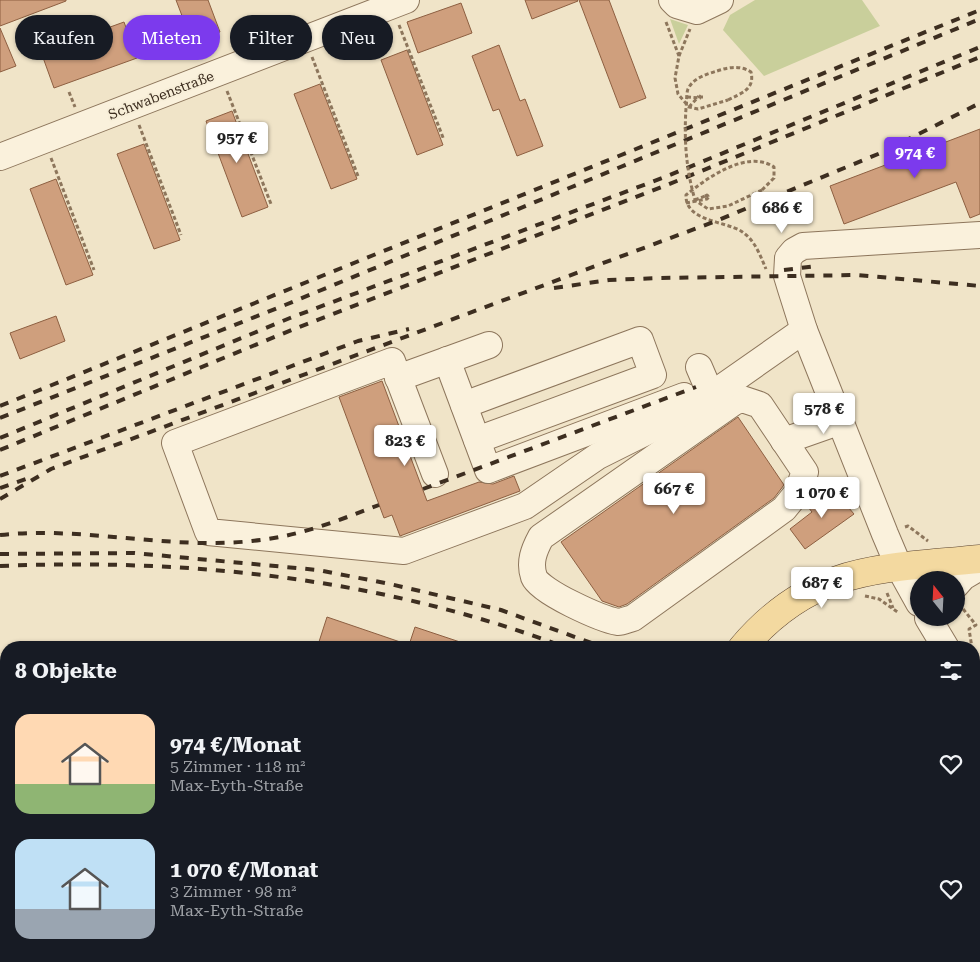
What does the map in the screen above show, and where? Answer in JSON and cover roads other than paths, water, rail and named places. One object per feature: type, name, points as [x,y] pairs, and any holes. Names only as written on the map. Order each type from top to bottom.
[{"type":"main road","points":[[748,641],[770,617],[808,592],[842,577],[899,567],[980,559]]},
{"type":"street","name":"Schwabenstraße","points":[[0,157],[399,3]]},
{"type":"street","points":[[910,587],[899,567],[804,330],[787,276],[788,258],[794,251],[803,246],[980,235]]},
{"type":"street","points":[[447,360],[488,470],[663,404],[804,330]]},
{"type":"street","points":[[464,405],[640,340],[663,404]]},
{"type":"street","points":[[398,378],[489,345]]},
{"type":"street","points":[[435,474],[392,361],[175,443],[208,532],[404,552],[525,506],[598,456],[676,417],[706,383]]},
{"type":"street","points":[[477,440],[652,375]]},
{"type":"street","points":[[742,399],[760,405],[784,441],[805,472],[797,493],[784,509],[632,618],[620,622],[602,617],[541,588],[535,578],[533,552],[541,537],[734,402],[742,399]]},
{"type":"street","points":[[784,441],[841,421]]},
{"type":"street","points":[[965,576],[980,567]]},
{"type":"street","points":[[933,626],[943,641]]},
{"type":"street","points":[[940,626],[945,641]]},
{"type":"railway","points":[[0,406],[980,10]]},
{"type":"railway","points":[[0,418],[285,305],[980,19]]},
{"type":"railway","points":[[0,438],[290,318],[665,177],[980,47]]},
{"type":"railway","points":[[0,450],[294,329],[667,185],[980,57]]},
{"type":"railway","points":[[0,499],[51,469],[716,221],[883,152],[980,103]]},
{"type":"railway","points":[[784,270],[817,266]]},
{"type":"railway","points":[[554,288],[609,280],[857,275],[980,286]]},
{"type":"railway","points":[[0,476],[358,341],[409,329]]},
{"type":"railway","points":[[423,489],[696,387]]},
{"type":"railway","points":[[0,488],[26,479]]},
{"type":"railway","points":[[0,535],[63,533],[189,543],[252,541],[301,532],[379,505]]},
{"type":"railway","points":[[0,554],[134,553],[318,570],[390,584],[501,610],[586,641]]},
{"type":"railway","points":[[0,566],[72,564],[145,566],[216,570],[288,578],[359,590],[429,605],[499,624],[547,641]]}]
